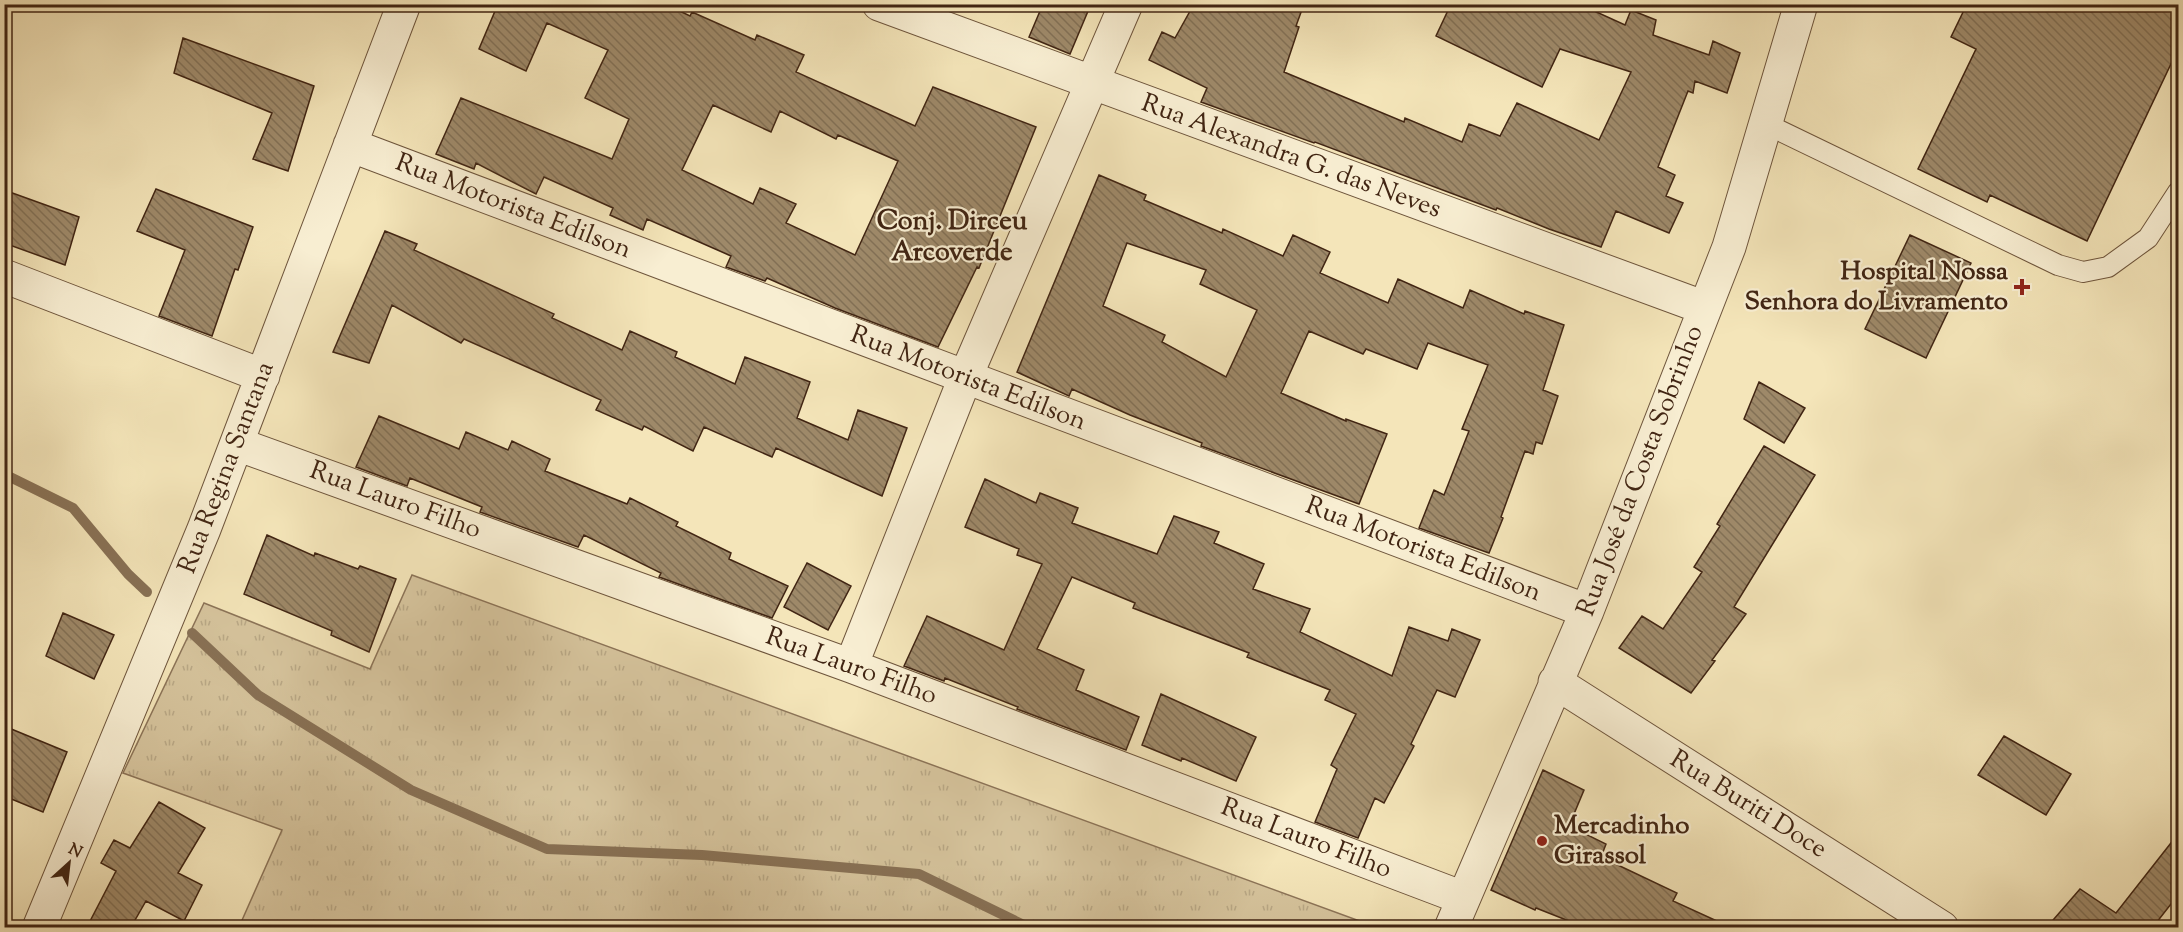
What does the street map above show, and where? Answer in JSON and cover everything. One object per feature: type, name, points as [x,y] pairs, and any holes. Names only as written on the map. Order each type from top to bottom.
[{"type":"street","name":"Rua Regina Santana","points":[[39,927],[204,530],[404,4]]},
{"type":"street","name":"Rua Alexandra G. das Neves","points":[[879,4],[1091,84],[1705,308]]},
{"type":"street","points":[[851,666],[965,378],[1126,4]]},
{"type":"street","name":"Rua José da Costa Sobrinho","points":[[1457,913],[1587,611],[1729,247],[1801,4]]},
{"type":"street","name":"Rua Motorista Edilson","points":[[350,145],[1587,611]]},
{"type":"street","points":[[4,276],[263,376]]},
{"type":"street","name":"Rua Lauro Filho","points":[[237,444],[851,666],[1457,913]]},
{"type":"street","name":"Rua Buriti Doce","points":[[1555,682],[1942,927]]},
{"type":"lane","points":[[1766,124],[2058,265],[2083,272],[2108,267],[2148,238],[2178,192]]},
{"type":"green space","points":[[412,575],[1376,927],[239,927],[282,830],[123,773],[204,603],[370,669]]},
{"type":"building","points":[[498,4],[665,4],[690,16],[692,12],[755,40],[757,35],[804,55],[796,72],[915,126],[933,87],[1036,127],[979,268],[977,267],[938,347],[835,308],[767,278],[765,281],[726,267],[731,256],[647,219],[643,230],[610,215],[613,208],[544,177],[536,194],[476,163],[474,169],[436,154],[461,98],[612,159],[629,119],[585,98],[608,50],[547,23],[526,71],[479,49]],"holes":[[[713,105],[771,132],[780,111],[836,139],[838,135],[898,161],[855,255],[786,223],[796,204],[760,188],[753,204],[682,170]]]},
{"type":"building","points":[[1043,4],[1091,4],[1070,54],[1029,37]]},
{"type":"building","points":[[1194,4],[1304,4],[1284,72],[1404,122],[1405,118],[1462,142],[1469,124],[1500,136],[1517,103],[1599,140],[1631,72],[1560,49],[1542,87],[1436,36],[1451,4],[1579,4],[1625,25],[1631,10],[1656,20],[1653,35],[1709,55],[1713,41],[1740,53],[1727,93],[1695,81],[1693,93],[1688,91],[1658,167],[1675,175],[1666,196],[1683,203],[1669,233],[1616,211],[1601,247],[1201,102],[1207,88],[1149,60],[1162,32],[1175,38]]},
{"type":"building","name":"Hospital Nossa Senhora do Livramento","points":[[1967,4],[2178,4],[2178,49],[2087,241],[1990,195],[1987,202],[1918,169],[1976,49],[1951,37]]},
{"type":"building","points":[[183,38],[314,86],[288,171],[253,159],[272,113],[174,73]]},
{"type":"building","points":[[1099,175],[1146,195],[1144,200],[1222,233],[1223,229],[1283,256],[1293,235],[1330,252],[1320,273],[1388,303],[1398,279],[1463,308],[1470,290],[1524,314],[1525,311],[1564,325],[1543,390],[1558,396],[1542,444],[1536,442],[1533,454],[1525,451],[1489,553],[1419,528],[1434,490],[1444,495],[1469,431],[1462,429],[1488,365],[1428,343],[1417,369],[1366,349],[1363,354],[1309,331],[1281,393],[1346,421],[1346,419],[1387,434],[1359,504],[1201,446],[1202,443],[1072,389],[1069,396],[1017,372]],"holes":[[[1127,243],[1206,270],[1200,284],[1257,310],[1226,377],[1162,342],[1165,335],[1103,306]]]},
{"type":"building","points":[[156,189],[253,227],[238,270],[235,269],[212,336],[159,316],[185,250],[137,231]]},
{"type":"building","points":[[4,190],[79,217],[65,265],[4,243]]},
{"type":"building","points":[[385,231],[417,244],[414,250],[554,314],[552,318],[622,350],[630,331],[677,352],[675,357],[735,384],[745,357],[810,382],[797,418],[848,440],[858,410],[907,428],[882,496],[776,448],[772,457],[704,427],[693,451],[644,426],[642,430],[596,410],[601,400],[464,339],[461,343],[392,305],[369,363],[333,352]]},
{"type":"building","points":[[1910,235],[1971,263],[1926,358],[1865,329]]},
{"type":"building","points":[[1759,382],[1805,408],[1784,443],[1744,419]]},
{"type":"building","points":[[379,416],[459,449],[466,432],[508,450],[512,441],[550,459],[545,471],[627,504],[630,498],[678,522],[676,526],[731,553],[729,559],[788,586],[772,618],[659,577],[661,573],[584,535],[578,547],[480,512],[482,507],[410,478],[407,486],[356,467]]},
{"type":"building","points":[[1764,446],[1815,475],[1734,607],[1746,614],[1691,693],[1619,648],[1642,616],[1663,629],[1702,572],[1694,567],[1720,526],[1717,524]]},
{"type":"building","points":[[985,479],[1036,503],[1040,493],[1078,508],[1072,523],[1157,554],[1174,516],[1219,532],[1214,543],[1264,564],[1253,589],[1310,609],[1300,632],[1392,676],[1409,627],[1448,641],[1452,629],[1480,640],[1455,697],[1437,690],[1411,744],[1414,746],[1384,803],[1375,798],[1358,838],[1315,822],[1337,769],[1331,765],[1356,714],[1325,700],[1330,690],[1247,657],[1249,653],[1133,608],[1135,603],[1072,577],[1037,649],[1084,670],[1076,690],[1139,717],[1126,750],[1017,709],[1018,707],[945,678],[944,681],[904,666],[927,616],[1004,650],[1042,564],[1017,555],[1019,549],[965,527]]},
{"type":"building","points":[[267,535],[314,556],[315,553],[358,569],[360,566],[396,579],[369,652],[331,635],[332,631],[244,594]]},
{"type":"building","points":[[807,563],[851,586],[828,630],[784,607]]},
{"type":"building","points":[[63,613],[114,635],[94,679],[46,656]]},
{"type":"building","points":[[1161,694],[1256,737],[1236,781],[1182,758],[1181,761],[1142,745]]},
{"type":"building","points":[[4,726],[67,752],[43,812],[4,796]]},
{"type":"building","points":[[2004,736],[2071,774],[2046,815],[1978,775]]},
{"type":"building","points":[[1543,770],[1584,790],[1569,826],[1606,844],[1601,857],[1677,893],[1673,901],[1730,927],[1584,927],[1536,908],[1535,910],[1491,890]]},
{"type":"building","points":[[159,802],[205,828],[178,873],[202,885],[184,921],[146,901],[131,927],[87,927],[116,871],[101,863],[114,840],[130,848]]},
{"type":"building","points":[[2178,834],[2178,895],[2153,927],[2047,927],[2080,889],[2116,913]]},
{"type":"waterway","points":[[4,474],[73,508],[128,574],[147,592]]},
{"type":"waterway","points":[[192,633],[258,695],[411,790],[547,849],[702,855],[919,874],[1030,928]]},
{"type":"place","name":"Hospital Nossa Senhora do Livramento","points":[[2022,287]]},
{"type":"place","name":"Mercadinho Girassol","points":[[1542,841]]},
{"type":"district","name":"Conj. Dirceu Arcoverde","points":[[952,238]]}]
